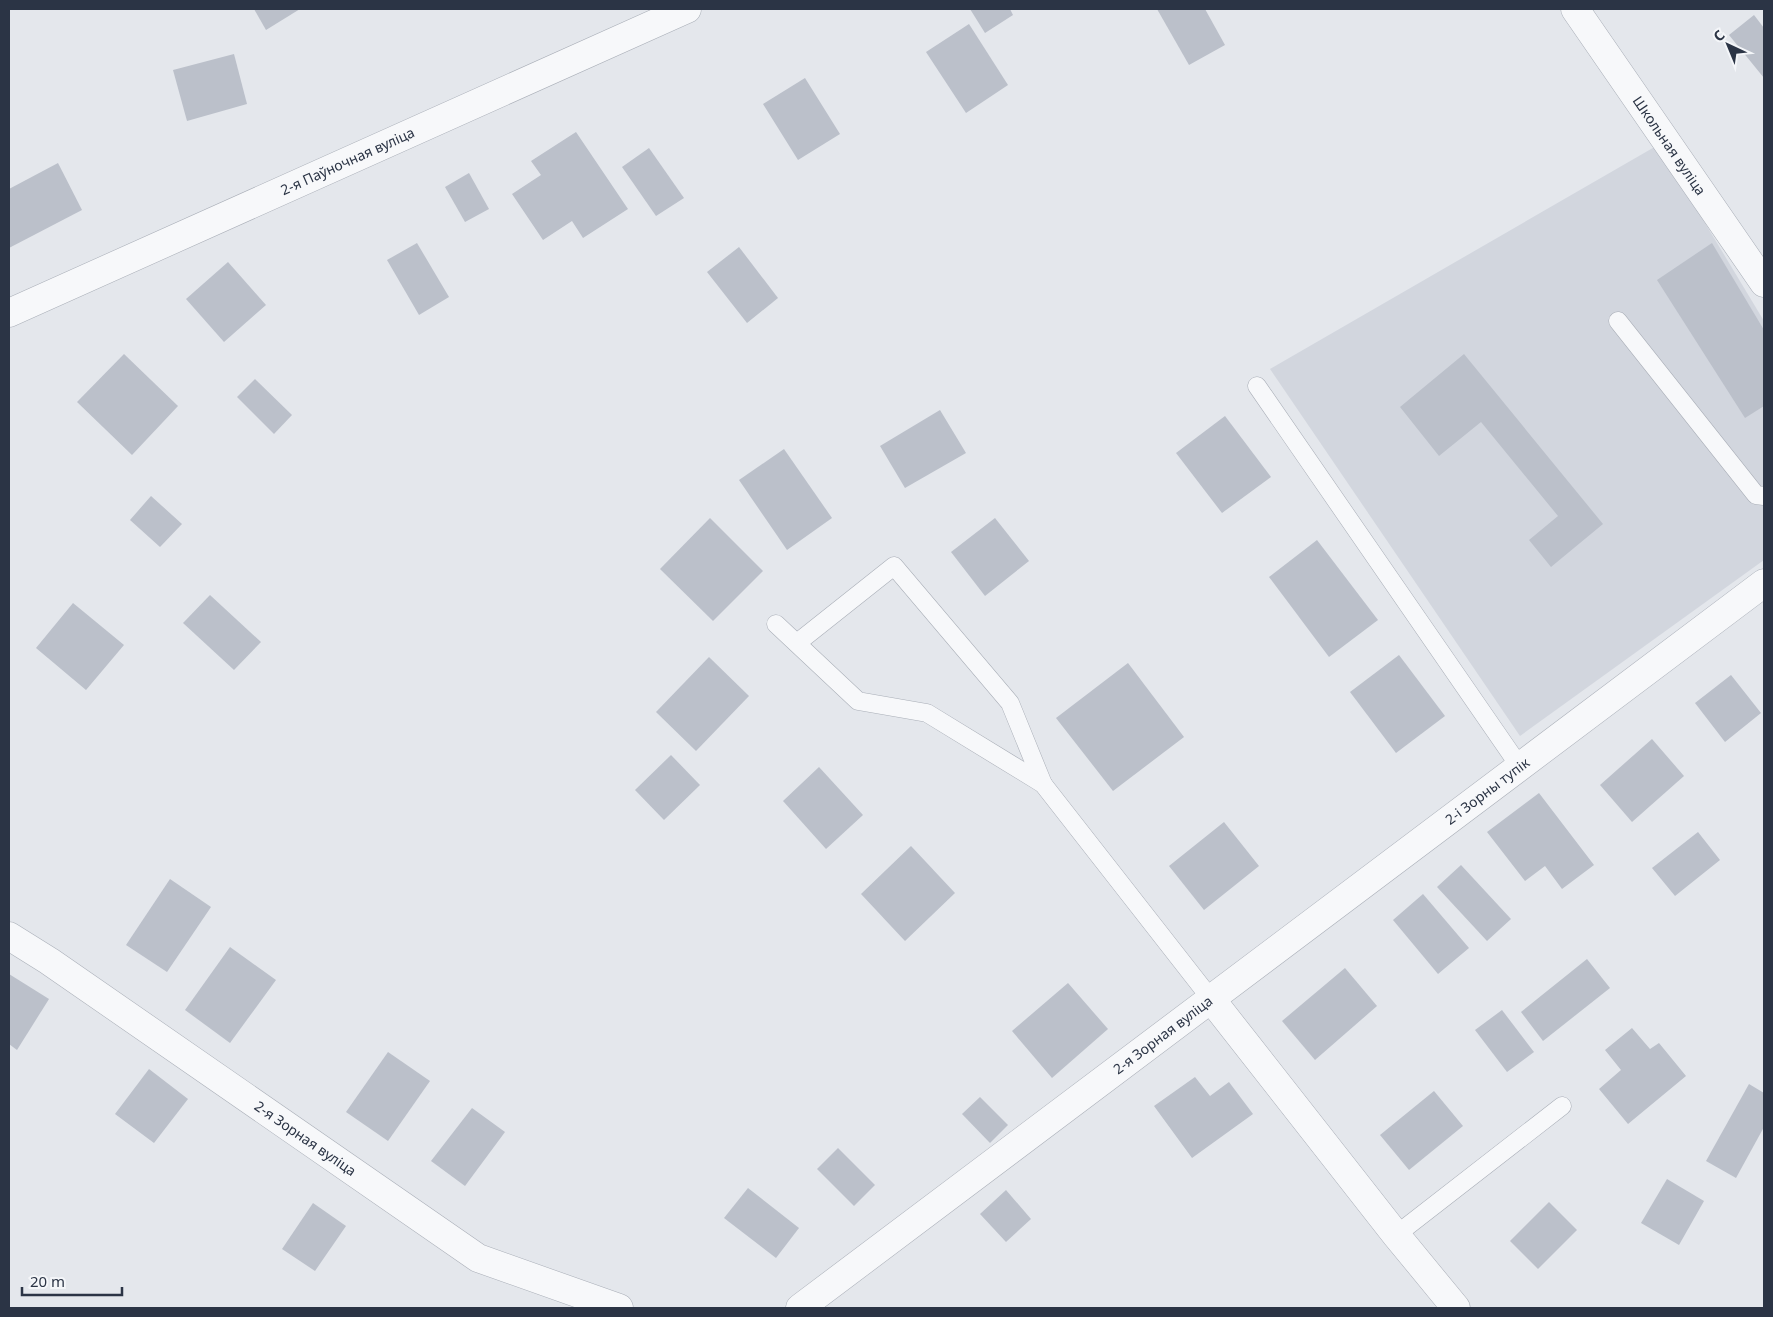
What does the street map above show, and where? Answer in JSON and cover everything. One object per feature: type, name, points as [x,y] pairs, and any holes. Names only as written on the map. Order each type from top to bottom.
[{"type":"street","name":"Школьная вуліца","points":[[1575,9],[1764,283]]},
{"type":"street","name":"2-я Паўночная вуліца","points":[[9,313],[674,12]]},
{"type":"street","name":"2-і Зорны тупік","points":[[1210,999],[1764,583]]},
{"type":"street","name":"2-я Зорная вуліца","points":[[9,936],[49,961],[478,1258],[619,1308]]},
{"type":"street","name":"2-я Зорная вуліца","points":[[800,1308],[1210,999],[1456,1308]]},
{"type":"lane","points":[[1618,321],[1756,494],[1764,496]]},
{"type":"lane","points":[[1258,386],[1520,767]]},
{"type":"lane","points":[[797,643],[894,566],[1010,703],[1043,784],[1210,999]]},
{"type":"lane","points":[[776,624],[858,701],[927,714],[1043,784]]},
{"type":"lane","points":[[1396,1235],[1562,1106]]},
{"type":"shaded area","points":[[1658,145],[1764,321],[1764,560],[1520,736],[1270,369]]},
{"type":"building","points":[[254,9],[300,9],[266,30]]},
{"type":"building","points":[[970,9],[1010,9],[1013,15],[985,33]]},
{"type":"building","points":[[1157,9],[1205,9],[1225,45],[1189,65]]},
{"type":"building","points":[[1754,15],[1764,28],[1764,78],[1729,35]]},
{"type":"building","points":[[969,24],[1008,85],[966,113],[926,52]]},
{"type":"building","points":[[234,54],[247,104],[187,121],[173,70]]},
{"type":"building","points":[[805,78],[840,134],[798,160],[763,104]]},
{"type":"building","points":[[576,132],[628,209],[583,238],[572,221],[543,240],[512,194],[541,175],[531,161]]},
{"type":"building","points":[[649,148],[684,198],[656,216],[622,167]]},
{"type":"building","points":[[58,163],[82,210],[9,248],[9,189]]},
{"type":"building","points":[[469,173],[489,209],[465,222],[445,187]]},
{"type":"building","points":[[417,243],[449,297],[419,315],[387,260]]},
{"type":"building","points":[[1712,243],[1764,330],[1764,406],[1745,418],[1657,280]]},
{"type":"building","points":[[739,247],[778,298],[747,323],[707,272]]},
{"type":"building","points":[[228,262],[266,305],[224,342],[186,299]]},
{"type":"building","points":[[124,354],[178,406],[132,455],[77,402]]},
{"type":"building","points":[[1464,354],[1603,524],[1551,567],[1529,540],[1558,516],[1481,422],[1439,456],[1400,407]]},
{"type":"building","points":[[255,379],[292,415],[274,434],[237,397]]},
{"type":"building","points":[[940,410],[966,453],[905,488],[880,446]]},
{"type":"building","points":[[1225,416],[1271,477],[1222,513],[1176,453]]},
{"type":"building","points":[[784,449],[832,518],[787,550],[739,480]]},
{"type":"building","points":[[151,496],[182,524],[160,547],[130,520]]},
{"type":"building","points":[[710,518],[763,571],[713,621],[660,569]]},
{"type":"building","points":[[995,518],[1029,561],[985,596],[951,552]]},
{"type":"building","points":[[1317,540],[1378,620],[1329,657],[1269,577]]},
{"type":"building","points":[[210,595],[261,642],[234,670],[183,623]]},
{"type":"building","points":[[73,603],[124,645],[86,690],[36,648]]},
{"type":"building","points":[[1399,655],[1445,716],[1396,753],[1350,692]]},
{"type":"building","points":[[709,657],[749,696],[696,751],[656,712]]},
{"type":"building","points":[[1128,663],[1184,737],[1113,791],[1056,718]]},
{"type":"building","points":[[1731,675],[1761,713],[1725,742],[1695,703]]},
{"type":"building","points":[[1652,739],[1684,776],[1632,822],[1600,785]]},
{"type":"building","points":[[671,755],[700,785],[664,820],[635,790]]},
{"type":"building","points":[[819,767],[863,815],[826,849],[783,801]]},
{"type":"building","points":[[1539,793],[1594,865],[1562,889],[1545,866],[1525,881],[1487,832]]},
{"type":"building","points":[[1224,822],[1259,866],[1204,910],[1169,866]]},
{"type":"building","points":[[1698,832],[1720,860],[1675,896],[1652,868]]},
{"type":"building","points":[[911,846],[955,893],[905,941],[861,894]]},
{"type":"building","points":[[1461,865],[1511,919],[1487,941],[1437,887]]},
{"type":"building","points":[[170,879],[211,907],[167,972],[126,945]]},
{"type":"building","points":[[1423,894],[1469,948],[1438,974],[1393,920]]},
{"type":"building","points":[[230,947],[276,980],[230,1043],[185,1010]]},
{"type":"building","points":[[1587,959],[1610,988],[1543,1041],[1521,1012]]},
{"type":"building","points":[[1345,968],[1377,1006],[1315,1060],[1282,1021]]},
{"type":"building","points":[[9,974],[49,999],[17,1050],[9,1044]]},
{"type":"building","points":[[1068,983],[1108,1029],[1052,1078],[1012,1031]]},
{"type":"building","points":[[1502,1010],[1534,1052],[1507,1072],[1475,1030]]},
{"type":"building","points":[[1632,1028],[1650,1049],[1659,1043],[1686,1076],[1628,1124],[1599,1089],[1621,1070],[1605,1050]]},
{"type":"building","points":[[388,1052],[430,1081],[388,1141],[346,1112]]},
{"type":"building","points":[[149,1069],[188,1099],[154,1143],[115,1114]]},
{"type":"building","points":[[1195,1077],[1210,1096],[1229,1082],[1253,1114],[1192,1158],[1154,1106]]},
{"type":"building","points":[[1749,1084],[1764,1093],[1764,1127],[1736,1178],[1706,1161]]},
{"type":"building","points":[[1434,1091],[1463,1126],[1409,1170],[1380,1135]]},
{"type":"building","points":[[980,1097],[1008,1125],[990,1143],[962,1114]]},
{"type":"building","points":[[472,1108],[505,1132],[465,1186],[431,1161]]},
{"type":"building","points":[[838,1148],[875,1185],[854,1206],[817,1169]]},
{"type":"building","points":[[1667,1179],[1704,1201],[1679,1245],[1641,1223]]},
{"type":"building","points":[[748,1188],[799,1228],[776,1258],[724,1218]]},
{"type":"building","points":[[1006,1190],[1031,1219],[1006,1242],[980,1214]]},
{"type":"building","points":[[1549,1202],[1577,1230],[1538,1269],[1510,1241]]},
{"type":"building","points":[[313,1203],[346,1226],[315,1271],[282,1249]]}]
